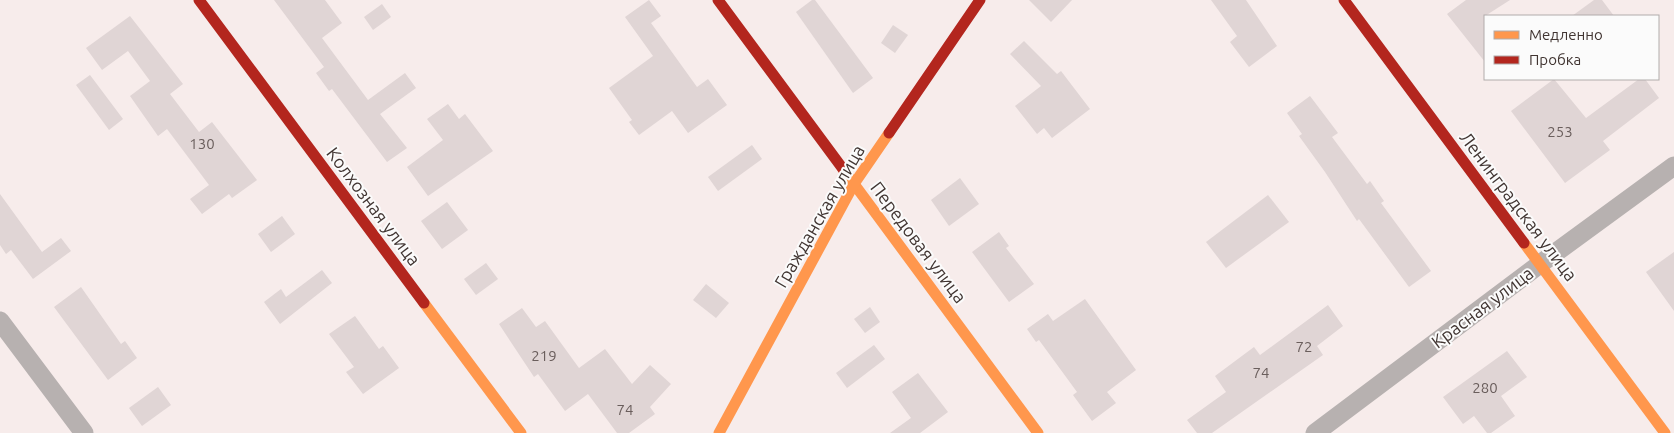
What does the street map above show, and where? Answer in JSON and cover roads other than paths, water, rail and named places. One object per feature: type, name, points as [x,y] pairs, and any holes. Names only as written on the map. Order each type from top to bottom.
[{"type":"street","name":"Колхозная улица","points":[[200,0],[521,433]]},
{"type":"street","name":"Передовая улица","points":[[718,0],[1038,433]]},
{"type":"street","name":"Гражданская улица","points":[[719,433],[854,184],[980,0]]},
{"type":"street","name":"Ленинградская улица","points":[[1344,0],[1665,433]]},
{"type":"street","name":"Красная улица","points":[[1315,433],[1674,166]]},
{"type":"street","points":[[0,321],[84,433]]}]
